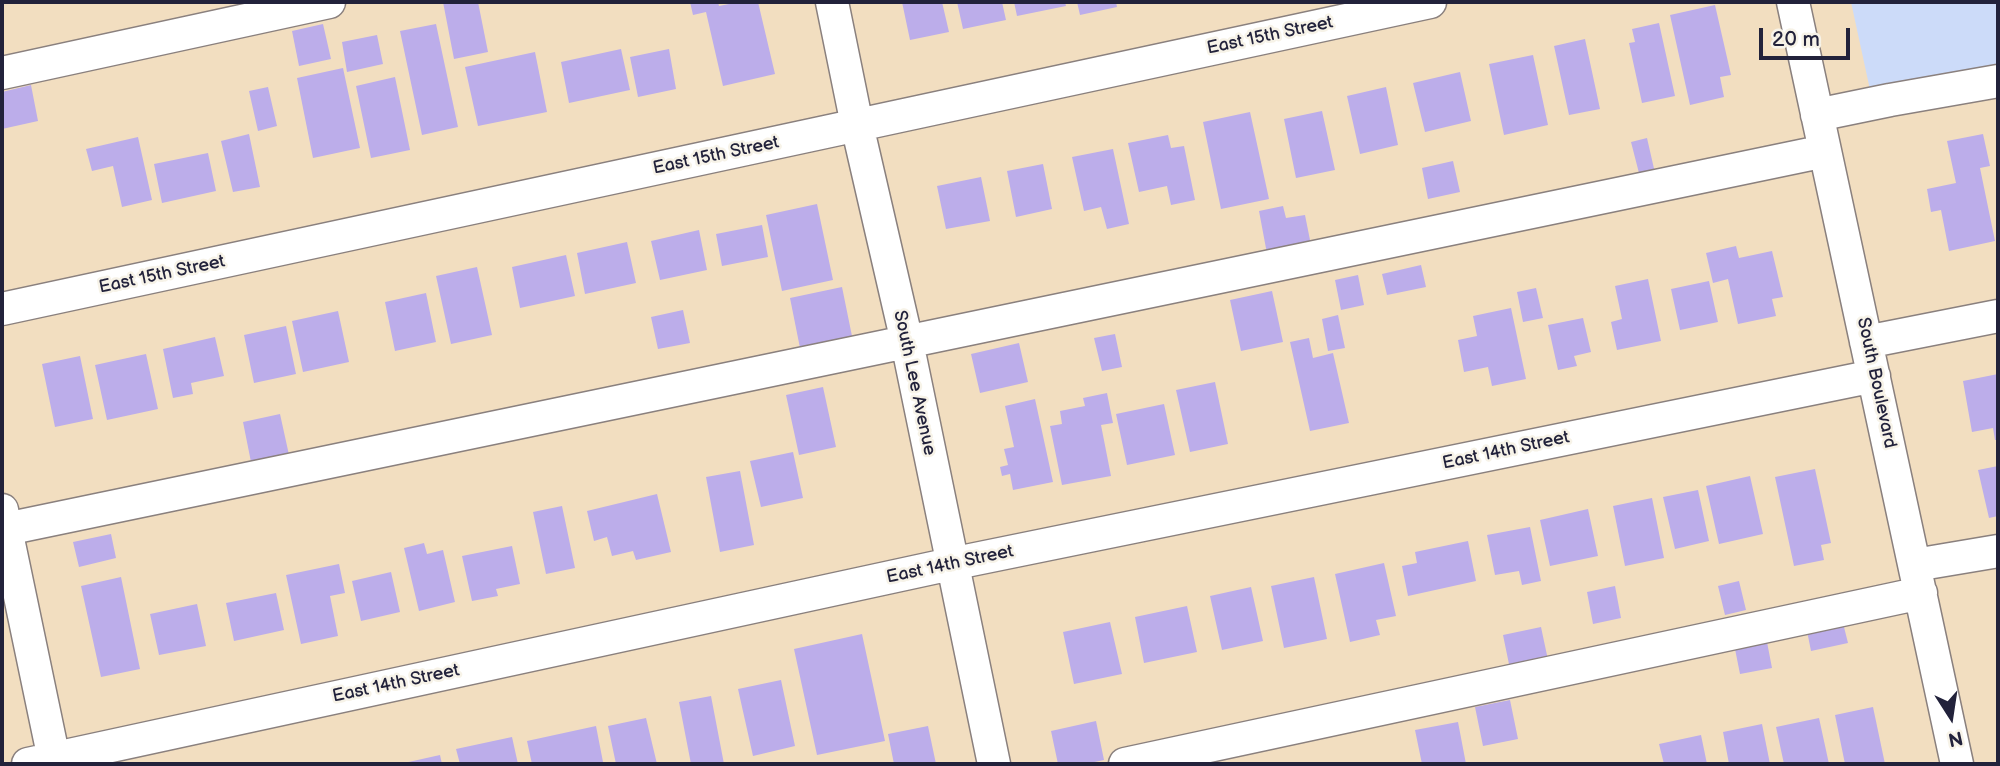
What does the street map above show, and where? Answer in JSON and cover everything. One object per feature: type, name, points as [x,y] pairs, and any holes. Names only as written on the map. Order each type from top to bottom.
[{"type":"street","points":[[2,73],[329,2]]},
{"type":"street","name":"South Lee Avenue","points":[[832,2],[907,342],[993,764]]},
{"type":"street","name":"East 15th Street","points":[[2,309],[1430,2]]},
{"type":"street","name":"South Boulevard","points":[[1793,2],[1957,764]]},
{"type":"street","points":[[1817,115],[1998,81]]},
{"type":"street","points":[[46,762],[4,520],[907,342],[1825,151]]},
{"type":"street","points":[[1866,342],[1998,316]]},
{"type":"street","name":"East 14th Street","points":[[46,762],[951,564],[1874,376]]},
{"type":"street","points":[[1125,764],[1918,579],[1998,551]]},
{"type":"shaded area","points":[[1851,2],[1998,2],[1998,76],[1872,99]]},
{"type":"building","points":[[443,2],[478,2],[488,52],[454,59]]},
{"type":"building","points":[[690,2],[718,2],[719,6],[758,2],[775,74],[723,86],[706,12],[693,15]]},
{"type":"building","points":[[902,2],[942,2],[949,32],[910,40]]},
{"type":"building","points":[[957,2],[1002,2],[1006,20],[963,29]]},
{"type":"building","points":[[1014,2],[1065,2],[1066,6],[1017,16]]},
{"type":"building","points":[[1077,2],[1116,2],[1117,7],[1080,15]]},
{"type":"building","points":[[1715,5],[1731,75],[1720,77],[1724,97],[1690,105],[1670,15]]},
{"type":"building","points":[[1659,23],[1675,96],[1642,103],[1629,43],[1635,42],[1632,29]]},
{"type":"building","points":[[323,24],[331,59],[299,66],[292,31]]},
{"type":"building","points":[[436,24],[458,127],[422,135],[400,31]]},
{"type":"building","points":[[377,35],[383,64],[347,72],[342,42]]},
{"type":"building","points":[[1585,39],[1600,109],[1569,115],[1554,46]]},
{"type":"building","points":[[621,49],[630,90],[569,103],[561,62]]},
{"type":"building","points":[[669,49],[676,89],[638,97],[630,57]]},
{"type":"building","points":[[535,52],[547,112],[478,126],[465,67]]},
{"type":"building","points":[[1533,55],[1548,125],[1504,135],[1489,64]]},
{"type":"building","points":[[343,68],[360,148],[313,158],[297,78]]},
{"type":"building","points":[[1460,72],[1471,121],[1425,132],[1413,83]]},
{"type":"building","points":[[395,77],[410,150],[371,158],[356,86]]},
{"type":"building","points":[[31,85],[38,121],[2,129],[2,92]]},
{"type":"building","points":[[268,87],[277,126],[258,131],[249,91]]},
{"type":"building","points":[[1386,87],[1398,145],[1360,154],[1347,96]]},
{"type":"building","points":[[1322,111],[1335,170],[1296,178],[1284,119]]},
{"type":"building","points":[[1250,112],[1269,199],[1221,209],[1203,122]]},
{"type":"building","points":[[249,134],[260,187],[233,192],[221,141]]},
{"type":"building","points":[[1983,134],[1990,166],[1980,168],[1995,241],[1949,251],[1941,210],[1931,212],[1927,189],[1956,183],[1947,141]]},
{"type":"building","points":[[1168,135],[1171,148],[1184,146],[1195,200],[1171,205],[1167,186],[1139,192],[1128,143]]},
{"type":"building","points":[[138,137],[152,200],[122,207],[113,166],[92,171],[86,149]]},
{"type":"building","points":[[1647,138],[1655,173],[1640,177],[1631,142]]},
{"type":"building","points":[[1113,149],[1129,224],[1107,229],[1101,207],[1084,211],[1072,157]]},
{"type":"building","points":[[208,153],[216,191],[162,203],[154,164]]},
{"type":"building","points":[[1453,161],[1460,192],[1428,199],[1422,168]]},
{"type":"building","points":[[1043,164],[1052,209],[1016,217],[1007,171]]},
{"type":"building","points":[[981,177],[990,221],[946,229],[937,186]]},
{"type":"building","points":[[817,204],[833,280],[782,291],[766,215]]},
{"type":"building","points":[[1283,206],[1286,218],[1305,215],[1312,250],[1268,259],[1259,211]]},
{"type":"building","points":[[762,225],[768,257],[722,266],[716,234]]},
{"type":"building","points":[[699,230],[707,270],[660,280],[651,241]]},
{"type":"building","points":[[627,242],[636,283],[585,294],[577,253]]},
{"type":"building","points":[[1736,246],[1739,258],[1772,251],[1783,297],[1772,299],[1776,316],[1738,324],[1728,279],[1713,283],[1706,253]]},
{"type":"building","points":[[566,255],[575,296],[520,308],[512,267]]},
{"type":"building","points":[[1421,265],[1426,287],[1387,295],[1382,274]]},
{"type":"building","points":[[477,267],[492,335],[451,344],[436,276]]},
{"type":"building","points":[[1358,275],[1364,305],[1341,310],[1335,280]]},
{"type":"building","points":[[1648,279],[1661,341],[1617,350],[1611,322],[1622,319],[1615,286]]},
{"type":"building","points":[[1709,281],[1718,322],[1680,330],[1671,289]]},
{"type":"building","points":[[842,287],[853,341],[801,353],[790,298]]},
{"type":"building","points":[[1536,288],[1543,318],[1523,322],[1517,292]]},
{"type":"building","points":[[1272,291],[1283,342],[1241,351],[1230,300]]},
{"type":"building","points":[[426,293],[436,342],[395,351],[385,302]]},
{"type":"building","points":[[1511,308],[1526,379],[1492,386],[1488,367],[1464,372],[1458,340],[1477,336],[1473,316]]},
{"type":"building","points":[[683,310],[690,343],[658,349],[651,317]]},
{"type":"building","points":[[338,311],[349,362],[303,372],[292,321]]},
{"type":"building","points":[[1338,315],[1345,348],[1328,351],[1322,319]]},
{"type":"building","points":[[1583,318],[1591,352],[1574,356],[1577,366],[1558,370],[1548,325]]},
{"type":"building","points":[[286,326],[296,374],[254,383],[244,335]]},
{"type":"building","points":[[1115,334],[1122,367],[1102,371],[1094,338]]},
{"type":"building","points":[[215,337],[224,376],[191,383],[193,394],[173,398],[163,349]]},
{"type":"building","points":[[1309,338],[1313,358],[1333,353],[1349,423],[1310,431],[1290,342]]},
{"type":"building","points":[[1019,343],[1028,382],[980,393],[971,354]]},
{"type":"building","points":[[146,354],[158,409],[107,420],[95,365]]},
{"type":"building","points":[[80,356],[93,419],[55,427],[42,364]]},
{"type":"building","points":[[1998,374],[1998,440],[1995,440],[1993,428],[1972,432],[1963,381]]},
{"type":"building","points":[[1215,382],[1228,444],[1190,452],[1176,390]]},
{"type":"building","points":[[823,387],[836,447],[799,455],[786,395]]},
{"type":"building","points":[[1107,393],[1113,423],[1101,425],[1111,476],[1062,485],[1050,426],[1062,424],[1060,411],[1085,406],[1083,398]]},
{"type":"building","points":[[1035,399],[1053,482],[1013,490],[1010,474],[1002,476],[1000,467],[1008,465],[1004,449],[1014,447],[1005,406]]},
{"type":"building","points":[[1164,404],[1175,455],[1127,465],[1116,414]]},
{"type":"building","points":[[280,414],[291,464],[253,472],[243,422]]},
{"type":"building","points":[[793,452],[803,498],[761,507],[750,461]]},
{"type":"building","points":[[1998,466],[1998,516],[1989,518],[1978,470]]},
{"type":"building","points":[[1815,469],[1831,543],[1821,545],[1824,560],[1794,566],[1775,477]]},
{"type":"building","points":[[740,471],[754,545],[720,552],[706,477]]},
{"type":"building","points":[[1750,476],[1763,534],[1719,544],[1706,486]]},
{"type":"building","points":[[1698,490],[1709,541],[1675,549],[1663,497]]},
{"type":"building","points":[[657,494],[671,552],[636,560],[633,551],[612,556],[607,537],[594,541],[587,511]]},
{"type":"building","points":[[1652,498],[1664,558],[1625,566],[1613,506]]},
{"type":"building","points":[[562,506],[575,568],[546,574],[533,512]]},
{"type":"building","points":[[1588,509],[1598,556],[1550,566],[1540,520]]},
{"type":"building","points":[[1530,527],[1541,581],[1522,585],[1519,571],[1495,575],[1487,535]]},
{"type":"building","points":[[111,534],[116,558],[79,567],[73,542]]},
{"type":"building","points":[[1468,541],[1476,581],[1408,596],[1402,566],[1417,563],[1415,552]]},
{"type":"building","points":[[424,543],[427,554],[443,550],[455,602],[419,611],[404,548]]},
{"type":"building","points":[[512,546],[520,584],[496,589],[498,596],[472,601],[462,556]]},
{"type":"building","points":[[1384,563],[1396,616],[1376,620],[1380,635],[1350,642],[1335,574]]},
{"type":"building","points":[[339,564],[345,593],[330,596],[338,636],[301,644],[286,575]]},
{"type":"building","points":[[391,572],[400,612],[361,621],[352,581]]},
{"type":"building","points":[[121,577],[140,669],[101,677],[81,586]]},
{"type":"building","points":[[1314,577],[1327,639],[1284,648],[1271,586]]},
{"type":"building","points":[[1739,581],[1746,610],[1725,615],[1718,586]]},
{"type":"building","points":[[1615,586],[1621,618],[1593,624],[1587,592]]},
{"type":"building","points":[[1251,587],[1263,641],[1222,650],[1210,596]]},
{"type":"building","points":[[276,593],[284,630],[234,641],[226,603]]},
{"type":"building","points":[[197,604],[206,646],[159,655],[150,614]]},
{"type":"building","points":[[1187,606],[1197,652],[1144,663],[1135,617]]},
{"type":"building","points":[[1110,622],[1122,674],[1074,684],[1063,632]]},
{"type":"building","points":[[1843,623],[1848,643],[1811,651],[1807,631]]},
{"type":"building","points":[[1541,627],[1548,660],[1510,669],[1503,635]]},
{"type":"building","points":[[862,634],[885,741],[817,755],[794,649]]},
{"type":"building","points":[[1767,642],[1772,668],[1740,674],[1735,649]]},
{"type":"building","points":[[781,680],[795,746],[753,756],[738,689]]},
{"type":"building","points":[[711,696],[724,764],[691,764],[679,702]]},
{"type":"building","points":[[1510,700],[1518,739],[1483,746],[1475,707]]},
{"type":"building","points":[[1873,707],[1885,764],[1845,764],[1835,715]]},
{"type":"building","points":[[646,718],[657,764],[616,764],[608,726]]},
{"type":"building","points":[[1819,718],[1829,764],[1784,764],[1776,727]]},
{"type":"building","points":[[1096,721],[1104,760],[1085,764],[1058,764],[1051,731]]},
{"type":"building","points":[[1458,722],[1466,764],[1422,764],[1415,730]]},
{"type":"building","points":[[1762,724],[1770,764],[1729,764],[1723,732]]},
{"type":"building","points":[[596,726],[603,762],[532,764],[527,741]]},
{"type":"building","points":[[928,726],[936,764],[894,764],[888,734]]},
{"type":"building","points":[[1701,735],[1707,764],[1664,764],[1659,744]]},
{"type":"building","points":[[512,737],[518,764],[460,764],[456,749]]},
{"type":"building","points":[[440,755],[442,764],[404,764],[404,763]]}]
